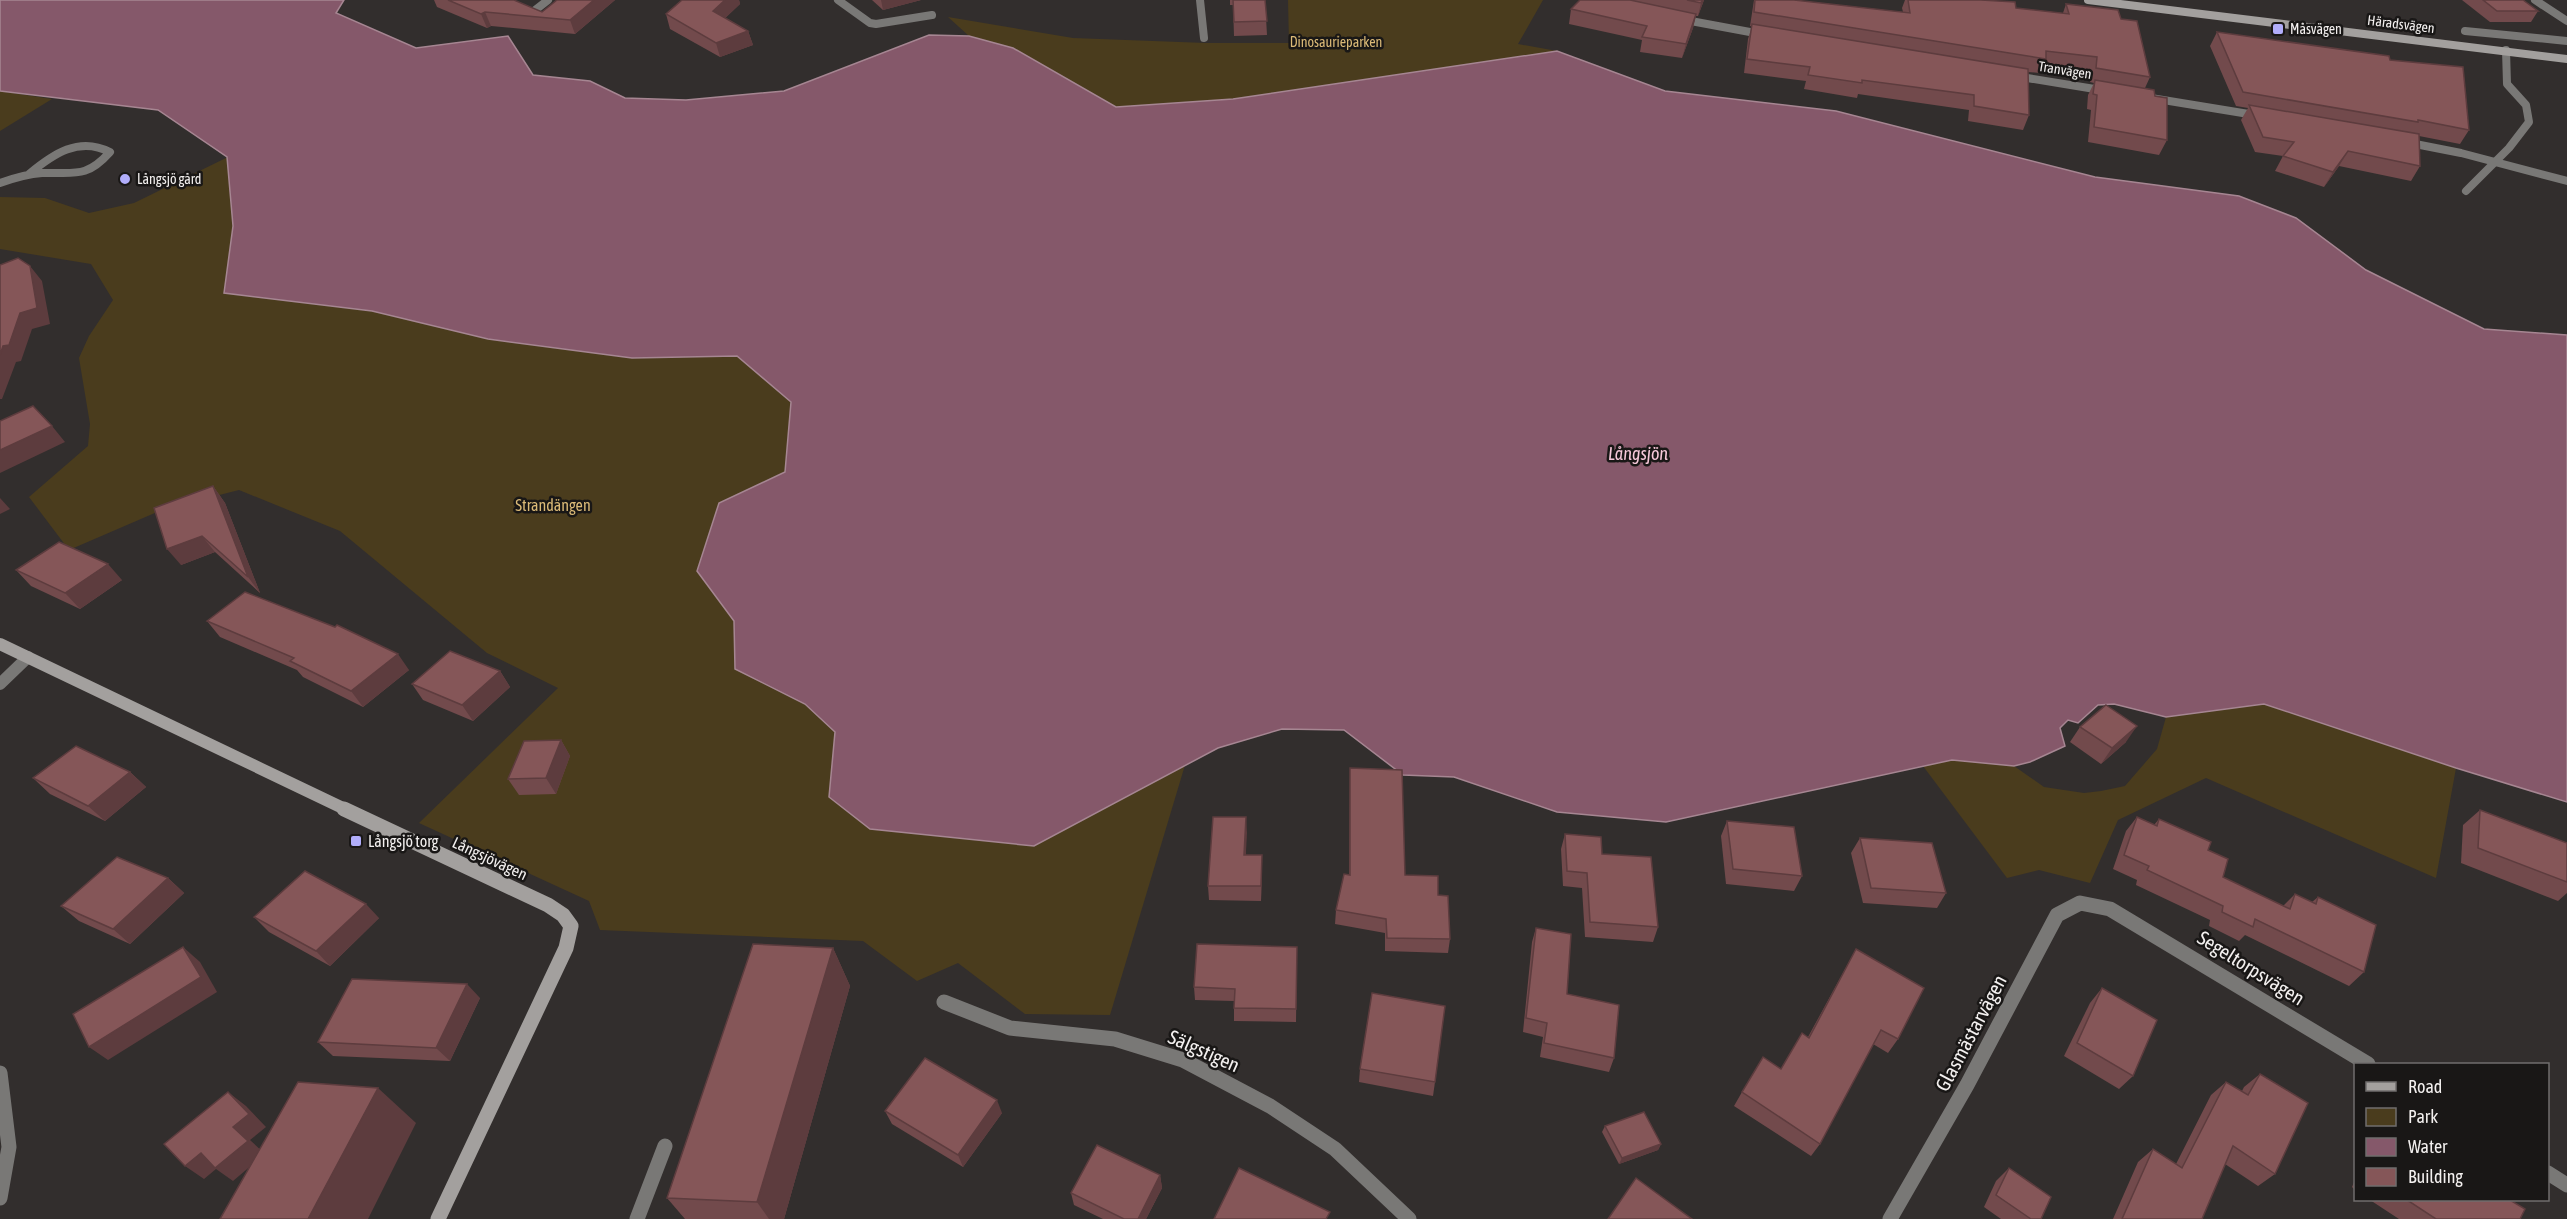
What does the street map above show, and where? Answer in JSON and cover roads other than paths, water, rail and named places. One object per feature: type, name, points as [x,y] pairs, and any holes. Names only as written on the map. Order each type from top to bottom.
[{"type":"street","points":[[534,11],[548,0]]},
{"type":"street","points":[[838,0],[870,23],[876,24],[932,15]]},
{"type":"street","points":[[1200,0],[1204,38]]},
{"type":"street","name":"Häradsvägen","points":[[2088,0],[2139,3],[2567,59]]},
{"type":"street","points":[[2535,0],[2567,21]]},
{"type":"street","points":[[1672,17],[1775,37]]},
{"type":"street","points":[[2465,31],[2567,41]]},
{"type":"street","points":[[2466,191],[2495,162],[2529,122],[2526,105],[2507,84],[2506,50]]},
{"type":"street","name":"Tranvägen","points":[[2008,75],[2113,92]]},
{"type":"street","points":[[2137,95],[2265,117]]},
{"type":"street","points":[[2394,140],[2495,162],[2567,181]]},
{"type":"street","points":[[0,183],[28,174],[78,175],[100,166],[110,152],[100,145],[71,146],[28,174]]},
{"type":"street","name":"Långsjövägen","points":[[0,644],[548,905],[563,915],[571,926],[566,948],[438,1219]]},
{"type":"street","points":[[0,684],[28,657]]},
{"type":"street","name":"Glasmästarvägen","points":[[1890,1219],[1968,1085],[2057,915],[2080,903],[2110,909]]},
{"type":"street","name":"Segeltorpsvägen","points":[[2110,909],[2365,1063]]},
{"type":"street","name":"Sälgstigen","points":[[944,1002],[1010,1028],[1115,1039],[1183,1060],[1270,1106],[1335,1149],[1409,1219]]},
{"type":"street","points":[[0,1073],[9,1147],[0,1198]]},
{"type":"street","points":[[637,1219],[665,1146]]},
{"type":"street","points":[[2549,1174],[2567,1185]]},
{"type":"water","name":"Långsjön","points":[[0,0],[344,0],[336,13],[416,48],[508,36],[533,75],[590,81],[625,98],[686,100],[784,91],[929,35],[969,36],[1013,48],[1116,107],[1233,99],[1557,51],[1665,91],[1836,111],[2095,177],[2239,196],[2296,218],[2366,270],[2484,329],[2567,335],[2567,802],[2456,768],[2264,704],[2166,717],[2114,704],[2098,705],[2078,723],[2068,720],[2060,728],[2065,746],[2030,762],[2014,766],[1952,760],[1666,822],[1557,812],[1454,777],[1403,775],[1344,730],[1282,729],[1218,748],[1034,846],[870,829],[829,797],[835,732],[805,704],[735,669],[734,621],[697,571],[719,503],[785,472],[791,402],[737,356],[632,358],[488,339],[372,311],[224,293],[233,226],[227,157],[158,110],[0,91]]},
{"type":"place","name":"Måsvägen","points":[[2278,29]]},
{"type":"place","name":"Långsjö gård","points":[[125,179]]},
{"type":"place","name":"Långsjö torg","points":[[356,841]]},
{"type":"park label","name":"Dinosaurieparken","points":[[1336,42]]},
{"type":"park label","name":"Strandängen","points":[[553,505]]}]
